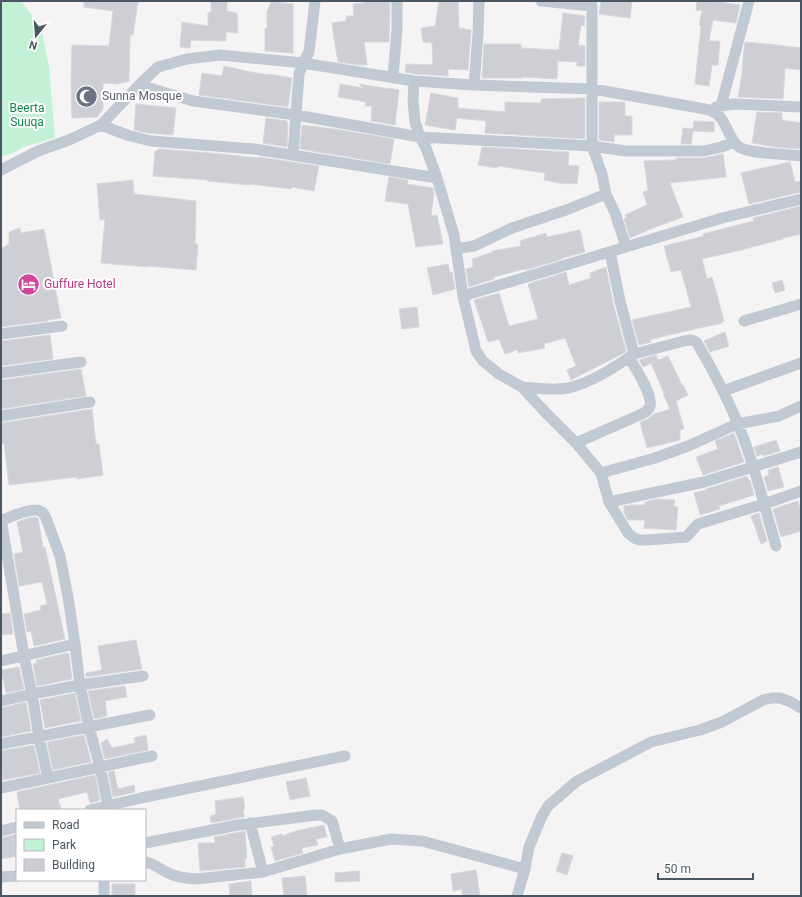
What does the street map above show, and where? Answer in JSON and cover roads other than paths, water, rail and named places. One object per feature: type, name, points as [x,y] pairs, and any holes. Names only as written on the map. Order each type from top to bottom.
[{"type":"street","points":[[293,155],[299,74],[302,63],[309,52],[315,1]]},
{"type":"street","points":[[393,78],[397,1]]},
{"type":"street","points":[[474,85],[479,1]]},
{"type":"street","points":[[541,1],[591,3],[592,146],[602,174],[606,194],[615,213],[626,247]]},
{"type":"street","points":[[721,106],[749,1]]},
{"type":"street","points":[[1,170],[38,151],[69,140],[101,125],[158,67],[187,59],[220,55],[302,63],[414,81],[474,85],[592,89],[712,111],[719,116],[734,142],[740,148],[751,152],[801,156]]},
{"type":"street","points":[[414,81],[413,102],[415,122],[437,178],[454,235],[463,296],[476,351],[483,361],[499,374],[522,387],[576,444],[601,473],[609,502],[628,533],[634,538],[640,540],[686,537],[698,524],[801,491]]},
{"type":"street","points":[[139,85],[192,101],[296,115],[420,137],[592,146],[625,151],[704,151],[734,142]]},
{"type":"street","points":[[705,109],[733,104],[801,107]]},
{"type":"street","points":[[101,125],[127,135],[152,140],[254,148],[437,178]]},
{"type":"street","points":[[456,249],[474,246],[512,228],[566,210],[606,194]]},
{"type":"street","points":[[463,296],[722,218],[801,199]]},
{"type":"street","points":[[576,444],[644,413],[651,405],[649,393],[632,356],[610,252]]},
{"type":"street","points":[[744,321],[801,304]]},
{"type":"street","points":[[1,334],[62,326]]},
{"type":"street","points":[[522,387],[548,389],[575,386],[617,366],[632,356],[684,341],[695,341],[701,349],[723,391],[741,433],[753,467],[776,546]]},
{"type":"street","points":[[1,373],[81,362]]},
{"type":"street","points":[[723,391],[801,363]]},
{"type":"street","points":[[1,416],[90,402]]},
{"type":"street","points":[[601,473],[655,458],[688,446],[737,424],[779,416],[801,406]]},
{"type":"street","points":[[609,502],[704,482],[801,453]]},
{"type":"street","points":[[48,778],[24,656],[1,520],[30,510],[40,510],[44,514],[60,556],[68,597],[80,685],[109,808],[345,756]]},
{"type":"street","points":[[1,661],[75,644]]},
{"type":"street","points":[[1,701],[80,685],[143,676]]},
{"type":"street","points":[[516,896],[525,869],[529,847],[542,816],[548,806],[577,781],[652,742],[700,730],[722,722],[763,700],[780,698],[801,708]]},
{"type":"street","points":[[1,744],[150,715]]},
{"type":"street","points":[[1,788],[152,756]]},
{"type":"street","points":[[146,843],[250,824],[322,815],[332,821],[340,848]]},
{"type":"street","points":[[250,824],[263,872]]},
{"type":"street","points":[[1,831],[16,827]]},
{"type":"street","points":[[146,862],[153,864],[173,875],[195,879],[263,872],[340,848],[390,839],[422,841],[525,869]]},
{"type":"street","points":[[1,877],[16,876]]},
{"type":"street","points":[[104,881],[104,896]]},
{"type":"place","name":"Sunna Mosque","points":[[87,96]]},
{"type":"place","name":"Guffure Hotel","points":[[28,284]]},
{"type":"park label","name":"Beerta Suuqa","points":[[27,115]]}]
